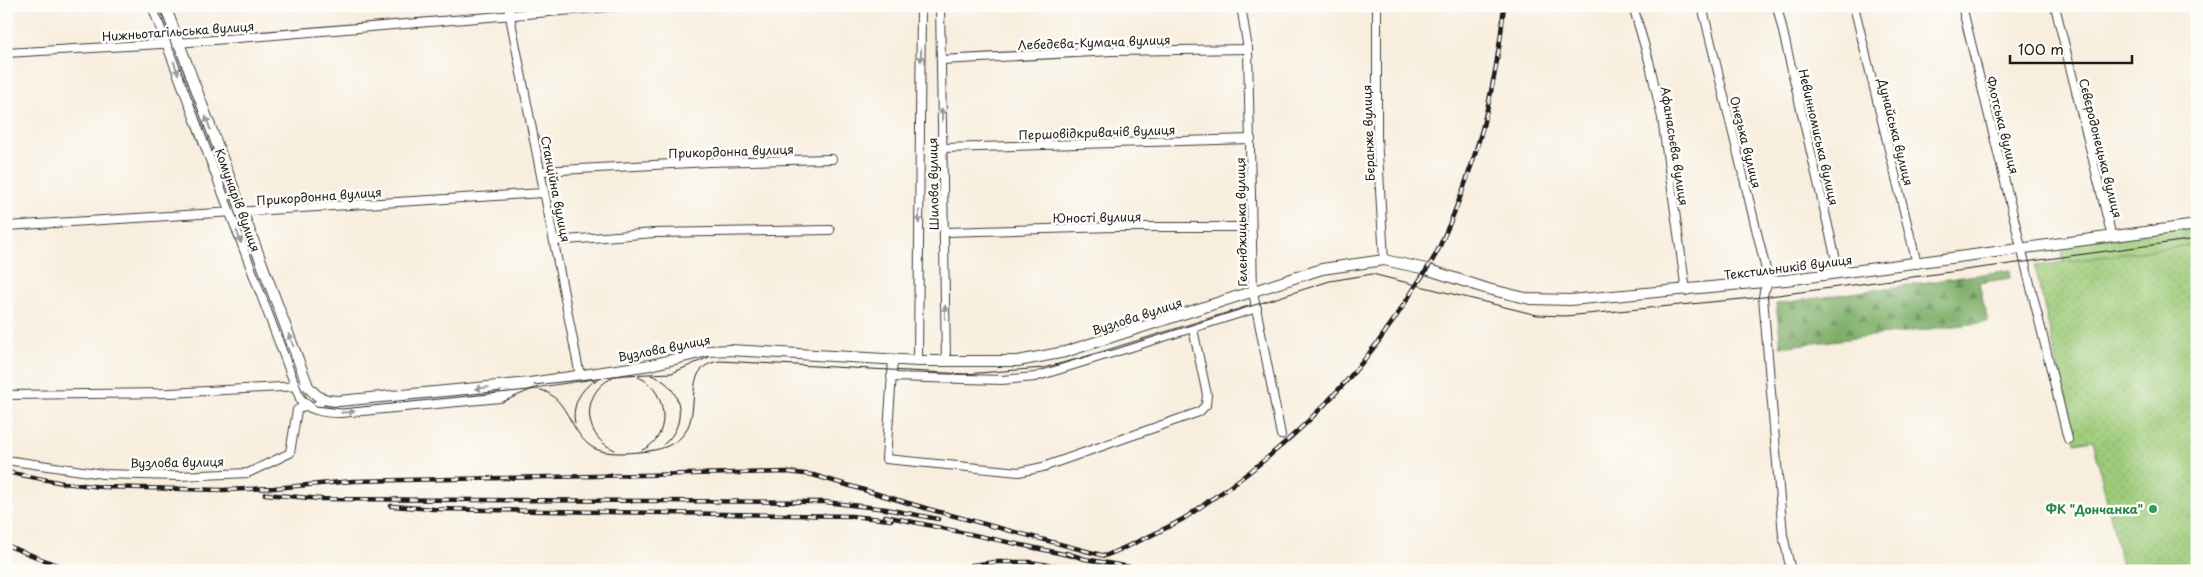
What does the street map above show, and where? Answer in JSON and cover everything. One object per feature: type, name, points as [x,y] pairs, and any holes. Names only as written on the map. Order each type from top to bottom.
[{"type":"street","name":"Комунарів вулиця","points":[[153,6],[295,386],[304,403]]},
{"type":"street","name":"Комунарів вулиця","points":[[165,6],[241,213],[308,386]]},
{"type":"street","name":"Станційна вулиця","points":[[508,6],[542,171],[543,193],[580,376]]},
{"type":"street","name":"Нижньотагільська вулиця","points":[[6,53],[167,44],[620,6]]},
{"type":"street","name":"Шилова вулиця","points":[[918,361],[921,6]]},
{"type":"street","name":"Шилова вулиця","points":[[940,6],[946,361]]},
{"type":"street","name":"Геленджицька вулиця","points":[[1241,6],[1248,49],[1251,138],[1250,227],[1253,292],[1282,435]]},
{"type":"street","name":"Беранже вулиця","points":[[1377,6],[1377,136],[1384,260]]},
{"type":"street","name":"Афанасьєва вулиця","points":[[1633,6],[1649,61],[1662,118],[1686,291]]},
{"type":"street","name":"Онезька вулиця","points":[[1702,6],[1769,282]]},
{"type":"street","name":"Невинномиська вулиця","points":[[1777,6],[1840,273]]},
{"type":"street","name":"Дунайська вулиця","points":[[1854,6],[1917,264]]},
{"type":"street","name":"Флотська вулиця","points":[[1962,6],[2068,439]]},
{"type":"street","name":"Сєвєродонецька вулиця","points":[[2055,6],[2112,237]]},
{"type":"street","name":"Лебедєва-Кумача вулиця","points":[[941,60],[1112,51],[1248,49]]},
{"type":"street","name":"Першовідкривачів вулиця","points":[[943,148],[1251,138]]},
{"type":"street","name":"Прикордонна вулиця","points":[[542,171],[708,162],[832,159]]},
{"type":"street","name":"Прикордонна вулиця","points":[[6,226],[230,214],[543,193]]},
{"type":"street","name":"Текстильників вулиця","points":[[1384,260],[1426,269],[1488,289],[1530,299],[1570,300],[1769,282],[1917,264],[2197,225]]},
{"type":"street","name":"Юності вулиця","points":[[945,232],[1115,227],[1250,227]]},
{"type":"street","points":[[554,241],[654,233],[830,230]]},
{"type":"street","name":"Вузлова вулиця","points":[[304,403],[316,406],[323,400],[339,401],[530,383],[650,365],[716,351],[918,361],[1018,361],[1052,355],[1322,270],[1384,260]]},
{"type":"street","points":[[1769,282],[1764,290],[1763,297],[1783,535],[1791,571]]},
{"type":"street","points":[[891,377],[1002,380],[1035,377],[1257,308]]},
{"type":"street","points":[[893,360],[886,459],[1019,472],[1043,467],[1199,412],[1206,405],[1207,395],[1194,329]]},
{"type":"street","name":"Вузлова вулиця","points":[[304,403],[332,412],[361,410],[500,397],[530,383]]},
{"type":"street","points":[[6,394],[170,393],[308,386],[314,394],[323,400]]},
{"type":"street","name":"Вузлова вулиця","points":[[6,460],[103,474],[179,476],[248,473],[290,453],[296,410],[304,403]]},
{"type":"green space","points":[[2197,224],[2197,244],[2063,262],[2062,243]]},
{"type":"green space","points":[[2197,244],[2197,571],[2123,571],[2093,440],[2075,443],[2035,266]]},
{"type":"green space","points":[[2010,270],[2010,278],[1979,283],[1988,322],[1781,347],[1776,304]]},
{"type":"tram line","points":[[157,6],[304,396],[316,406],[342,409],[538,389],[558,401],[582,439],[590,446],[610,453],[639,452],[666,447],[682,436],[690,422],[697,377],[704,367],[720,361],[965,374],[1043,368],[1116,349],[1330,281],[1372,274],[1537,315],[1566,316],[1763,297],[2197,239]]},
{"type":"tram line","points":[[534,385],[625,375],[672,373],[709,357]]},
{"type":"tram line","points":[[651,375],[662,380],[670,387],[676,396],[679,406],[677,426],[672,436],[664,444]]},
{"type":"tram line","points":[[638,377],[648,383],[655,391],[663,413],[659,435],[652,444],[642,450]]},
{"type":"tram line","points":[[612,378],[594,394],[590,404],[590,415],[592,426],[597,436],[604,444],[615,450]]},
{"type":"tram line","points":[[575,423],[574,410],[578,398],[586,387],[597,380]]},
{"type":"railway","points":[[6,472],[63,483],[103,487],[222,490],[274,488],[353,481],[788,472],[813,475],[932,510],[1105,556],[1183,519],[1221,493],[1275,451],[1301,428],[1349,378],[1391,324],[1435,256],[1463,191],[1482,131],[1496,70],[1504,6]]},
{"type":"railway","points":[[265,494],[321,499],[825,502],[886,509],[938,519]]},
{"type":"railway","points":[[391,506],[434,509],[851,516],[891,520]]},
{"type":"railway","points":[[885,516],[1073,556]]},
{"type":"railway","points":[[6,545],[72,571]]},
{"type":"railway","points":[[1066,553],[1085,559],[1152,571]]},
{"type":"railway","points":[[972,565],[995,562],[1029,562],[1089,571]]},
{"type":"place","name":"ФК \"Дончанка\"","points":[[2153,509]]}]
